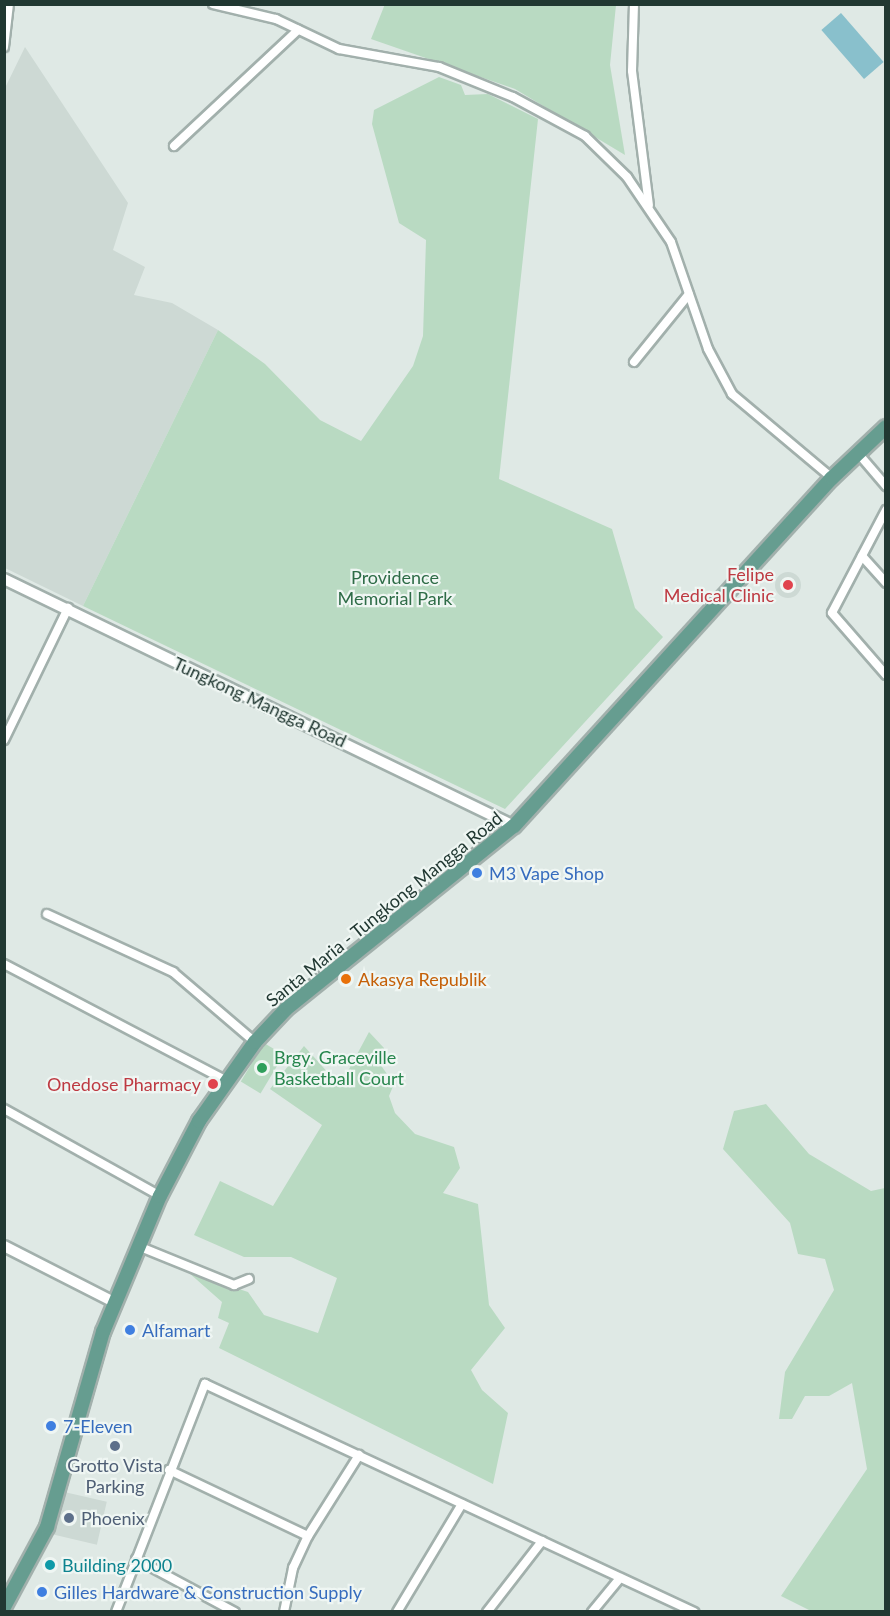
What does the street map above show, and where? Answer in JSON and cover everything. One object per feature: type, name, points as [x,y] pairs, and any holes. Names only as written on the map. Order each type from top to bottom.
[{"type":"main road","name":"Santa Maria - Tungkong Mangga Road","points":[[4,1608],[47,1527],[114,1302],[160,1196],[227,1081],[255,1042],[286,1009],[514,826],[832,478],[885,427]]},
{"type":"street","points":[[6,42],[9,4]]},
{"type":"street","points":[[213,4],[258,13],[339,50],[419,61],[513,97],[585,136],[649,205],[671,242],[708,349],[732,394],[832,478]]},
{"type":"street","points":[[634,4],[632,70],[649,205]]},
{"type":"street","points":[[174,146],[298,30]]},
{"type":"street","points":[[634,362],[689,294]]},
{"type":"street","points":[[857,452],[885,486]]},
{"type":"street","points":[[885,510],[832,613],[885,675]]},
{"type":"street","points":[[862,556],[885,583]]},
{"type":"street","name":"Tungkong Mangga Road","points":[[4,579],[514,826]]},
{"type":"street","points":[[4,740],[68,608]]},
{"type":"street","points":[[47,914],[173,972],[255,1042]]},
{"type":"street","points":[[4,964],[227,1081]]},
{"type":"street","points":[[4,1109],[160,1196]]},
{"type":"street","points":[[4,1246],[114,1302]]},
{"type":"street","points":[[138,1246],[234,1285],[249,1280]]},
{"type":"street","points":[[116,1611],[169,1470],[205,1384],[694,1611]]},
{"type":"street","points":[[284,1611],[293,1568],[308,1536],[359,1455]]},
{"type":"street","points":[[169,1470],[308,1536]]},
{"type":"street","points":[[397,1611],[462,1504]]},
{"type":"street","points":[[487,1611],[542,1541]]},
{"type":"street","points":[[136,1559],[235,1611]]},
{"type":"street","points":[[592,1611],[620,1578]]},
{"type":"shaded area","points":[[25,47],[128,203],[113,250],[145,267],[134,295],[172,303],[218,330],[83,606],[5,568],[4,90]]},
{"type":"shaded area","name":"Felipe Medical Clinic","points":[[788,572],[797,576],[801,585],[797,594],[788,598],[779,594],[775,585],[779,576]]},
{"type":"shaded area","points":[[60,1491],[107,1502],[97,1545],[50,1534]]},
{"type":"green space","points":[[385,4],[616,5],[610,65],[625,155],[515,89],[371,39]]},
{"type":"green space","name":"Providence Memorial Park","points":[[439,77],[461,85],[465,95],[488,94],[538,119],[499,479],[612,529],[635,608],[663,637],[505,809],[83,606],[218,330],[265,364],[320,420],[361,441],[413,366],[423,336],[426,240],[399,223],[372,124],[374,110]]},
{"type":"green space","points":[[369,1032],[384,1048],[380,1064],[394,1084],[389,1096],[395,1113],[415,1134],[454,1147],[460,1168],[443,1193],[478,1204],[489,1305],[505,1328],[471,1370],[482,1390],[508,1413],[493,1484],[219,1348],[229,1323],[218,1318],[222,1302],[188,1272],[248,1292],[264,1315],[318,1333],[337,1278],[291,1257],[244,1257],[194,1235],[220,1181],[273,1206],[322,1125],[270,1089],[304,1046],[340,1086]]},
{"type":"green space","name":"Brgy. Graceville Basketball Court","points":[[264,1043],[284,1055],[261,1093],[241,1082]]},
{"type":"green space","points":[[766,1104],[809,1154],[871,1191],[885,1188],[885,1611],[811,1611],[781,1596],[867,1469],[852,1383],[829,1396],[805,1396],[792,1419],[779,1419],[785,1372],[834,1290],[825,1259],[798,1254],[790,1223],[723,1149],[734,1111]]},
{"type":"water","points":[[841,13],[884,62],[864,79],[821,30]]},
{"type":"place","name":"Felipe Medical Clinic","points":[[788,585]]},
{"type":"place","name":"M3 Vape Shop","points":[[477,873]]},
{"type":"place","name":"Akasya Republik","points":[[346,979]]},
{"type":"place","name":"Brgy. Graceville Basketball Court","points":[[262,1068]]},
{"type":"place","name":"Onedose Pharmacy","points":[[213,1084]]},
{"type":"place","name":"Alfamart","points":[[130,1330]]},
{"type":"place","name":"7-Eleven","points":[[51,1426]]},
{"type":"place","name":"Grotto Vista Parking","points":[[115,1446]]},
{"type":"place","name":"Phoenix","points":[[69,1518]]},
{"type":"place","name":"Building 2000","points":[[50,1565]]},
{"type":"place","name":"Gilles Hardware & Construction Supply","points":[[42,1592]]}]
